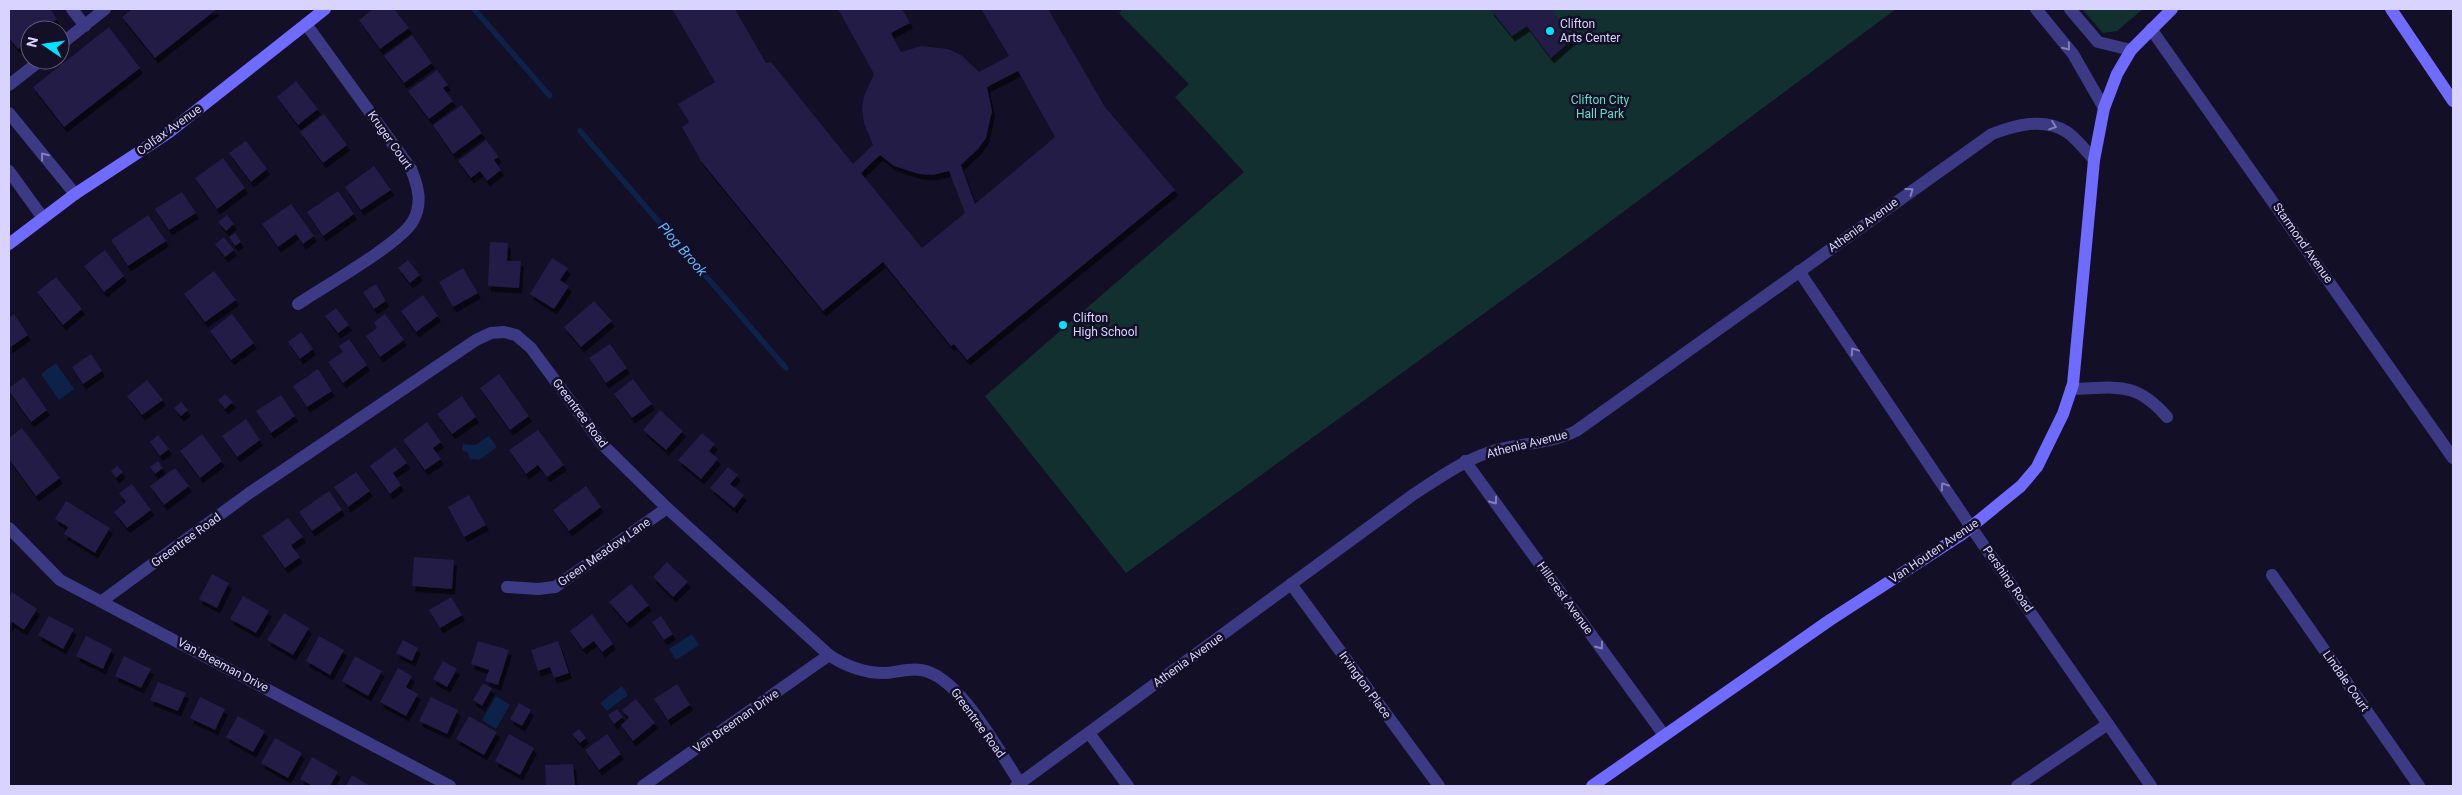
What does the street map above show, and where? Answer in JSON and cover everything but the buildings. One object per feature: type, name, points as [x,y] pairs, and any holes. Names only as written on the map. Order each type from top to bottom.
[{"type":"main road","name":"Colfax Avenue","points":[[9,244],[75,194],[168,133],[325,9]]},
{"type":"main road","name":"Van Houten Avenue","points":[[1592,786],[1830,620],[1971,527],[2021,486],[2037,467],[2063,414],[2071,389],[2094,160],[2104,108],[2116,74],[2131,50],[2172,9]]},
{"type":"main road","points":[[2391,9],[2453,101]]},
{"type":"street","points":[[72,9],[85,26]]},
{"type":"street","points":[[70,37],[105,9]]},
{"type":"street","points":[[2036,9],[2073,54],[2104,108]]},
{"type":"street","points":[[2070,9],[2098,42],[2131,50]]},
{"type":"street","name":"Kruger Court","points":[[298,304],[399,237],[414,219],[419,196],[417,182],[411,169],[306,24]]},
{"type":"street","name":"Starmond Avenue","points":[[2151,29],[2453,458]]},
{"type":"street","points":[[9,84],[28,70]]},
{"type":"street","points":[[9,113],[75,194]]},
{"type":"street","name":"Athenia Avenue","points":[[1018,785],[1414,494],[1466,461],[1499,450],[1561,438],[1576,431],[1992,134],[2011,127],[2045,124],[2068,133],[2094,160]]},
{"type":"street","points":[[9,171],[43,218]]},
{"type":"street","name":"Pershing Road","points":[[1799,271],[1971,527],[2151,786]]},
{"type":"street","name":"Greentree Road","points":[[102,601],[248,494],[476,340],[491,333],[516,335],[532,348],[602,444],[667,508],[829,655],[842,664],[872,672],[919,669],[933,672],[952,686],[965,700],[1018,785]]},
{"type":"street","points":[[2071,389],[2124,387],[2141,393],[2154,402],[2167,417]]},
{"type":"street","name":"Hillcrest Avenue","points":[[1466,461],[1664,735]]},
{"type":"street","name":"Green Meadow Lane","points":[[508,587],[538,589],[555,587],[667,508]]},
{"type":"street","name":"Van Breeman Drive","points":[[9,528],[60,580],[450,786]]},
{"type":"street","name":"Lindale Court","points":[[2272,575],[2419,786]]},
{"type":"street","name":"Irvington Place","points":[[1291,584],[1439,786]]},
{"type":"street","name":"Van Breeman Drive","points":[[643,786],[829,655]]},
{"type":"street","points":[[2017,786],[2108,724]]},
{"type":"street","points":[[1089,733],[1128,786]]},
{"type":"green space","name":"Clifton City Hall Park","points":[[1123,9],[1896,9],[1584,241],[1126,573],[985,396],[1244,172],[1175,97],[1189,84],[1119,13]]},
{"type":"green space","points":[[2082,9],[2143,9],[2117,31],[2103,33]]},
{"type":"water","points":[[56,363],[74,389],[59,400],[41,374]]},
{"type":"water","points":[[489,436],[497,447],[479,460],[470,459],[468,453],[462,450],[463,444],[475,445]]},
{"type":"water","points":[[692,634],[699,645],[676,660],[669,649]]},
{"type":"water","points":[[622,686],[628,695],[607,711],[600,703]]},
{"type":"water","points":[[496,696],[510,705],[496,729],[482,720]]},
{"type":"waterway","name":"Plog Brook","points":[[474,9],[550,96]]},
{"type":"waterway","name":"Plog Brook","points":[[580,131],[786,368]]},
{"type":"place","name":"Clifton Arts Center","points":[[1550,31]]},
{"type":"place","name":"Clifton High School","points":[[1063,325]]}]
